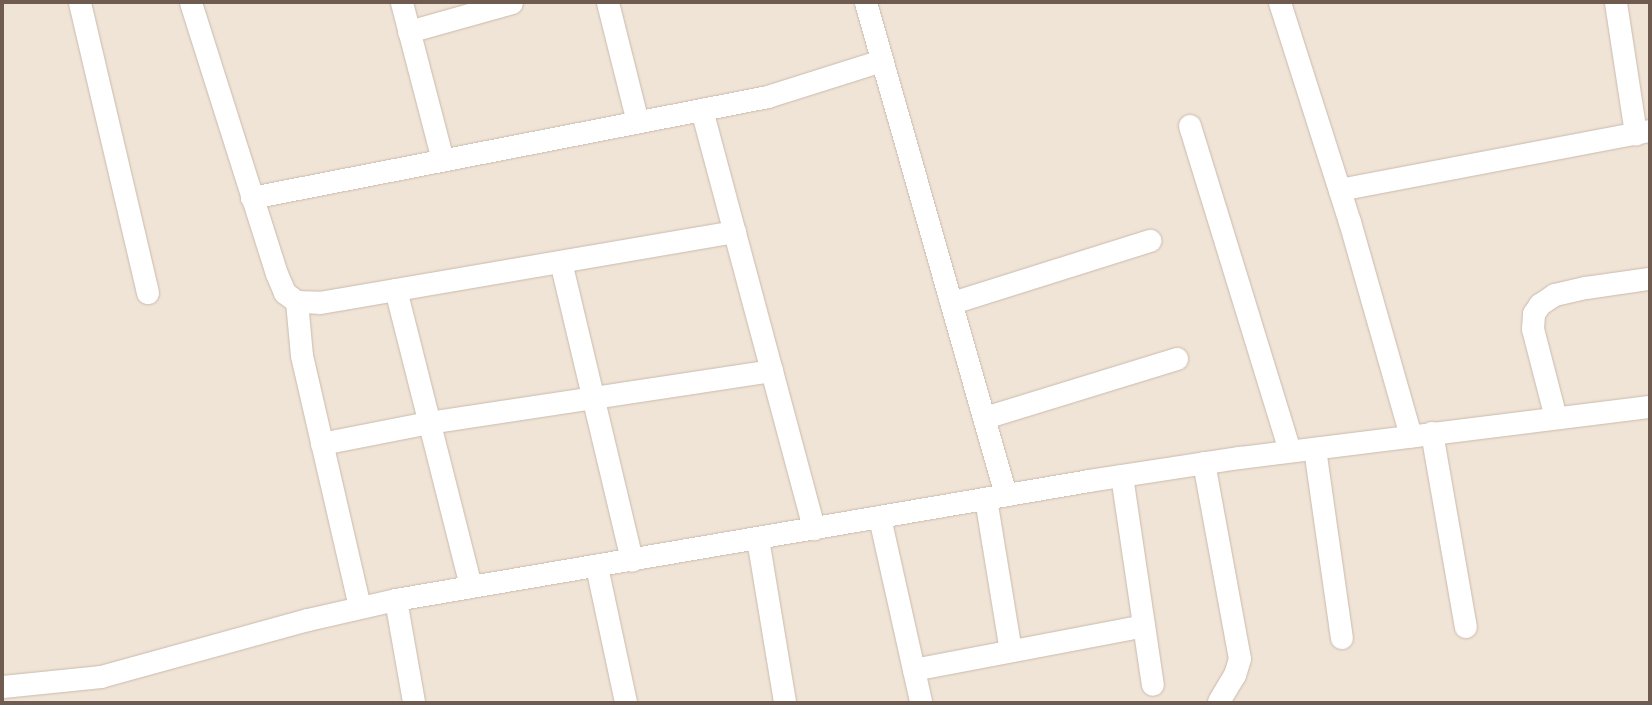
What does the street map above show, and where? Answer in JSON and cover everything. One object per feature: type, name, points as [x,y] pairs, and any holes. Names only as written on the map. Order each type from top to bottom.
[{"type":"street","points":[[80,3],[148,293]]},
{"type":"street","points":[[191,3],[252,198],[285,293],[296,302],[320,303],[735,232]]},
{"type":"street","points":[[402,3],[443,160]]},
{"type":"street","points":[[409,32],[512,3]]},
{"type":"street","points":[[608,3],[638,122]]},
{"type":"street","points":[[866,3],[985,418],[996,497],[1012,651]]},
{"type":"street","points":[[1280,3],[1421,435],[1466,626]]},
{"type":"street","points":[[1340,190],[1643,132],[1616,3]]},
{"type":"street","points":[[252,198],[702,110],[806,87],[882,61]]},
{"type":"street","points":[[702,110],[814,529]]},
{"type":"street","points":[[1190,126],[1290,452]]},
{"type":"street","points":[[953,303],[1150,241]]},
{"type":"street","points":[[561,262],[632,561]]},
{"type":"street","points":[[1556,418],[1533,329],[1534,314],[1540,305],[1555,295],[1586,288],[1649,279]]},
{"type":"street","points":[[396,290],[471,588]]},
{"type":"street","points":[[296,302],[302,356],[360,607]]},
{"type":"street","points":[[985,418],[1177,359]]},
{"type":"street","points":[[322,444],[429,423],[772,371]]},
{"type":"street","points":[[3,687],[101,677],[360,607],[396,600],[632,561],[996,497],[1204,463],[1649,407]]},
{"type":"street","points":[[1315,449],[1342,638]]},
{"type":"street","points":[[1204,463],[1240,659],[1234,675],[1219,702]]},
{"type":"street","points":[[1122,476],[1153,686]]},
{"type":"street","points":[[880,518],[921,702]]},
{"type":"street","points":[[758,539],[785,702]]},
{"type":"street","points":[[597,567],[626,702]]},
{"type":"street","points":[[396,600],[414,702]]},
{"type":"street","points":[[914,670],[1144,626]]},
{"type":"shaded area","points":[[3,3],[1649,3],[1649,702],[3,702]]}]
